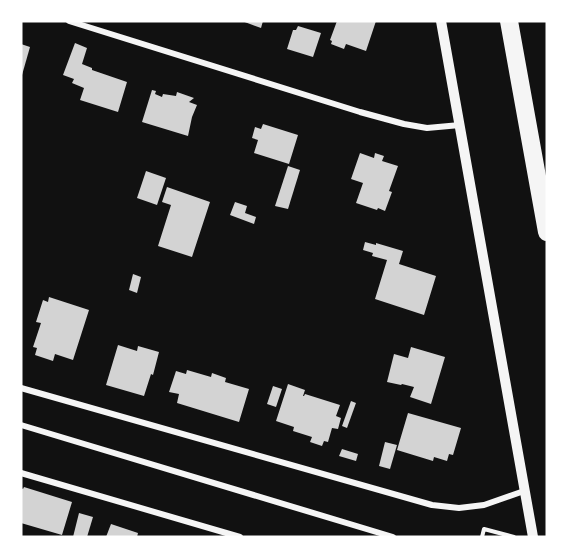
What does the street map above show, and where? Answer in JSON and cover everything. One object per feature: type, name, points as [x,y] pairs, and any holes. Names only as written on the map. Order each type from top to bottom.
[{"type":"highway","points":[[509,21],[547,232]]},
{"type":"street","points":[[69,21],[404,124],[427,128],[460,125]]},
{"type":"street","points":[[441,21],[533,537]]},
{"type":"street","points":[[21,388],[432,505],[459,508],[484,506],[524,491]]},
{"type":"street","points":[[21,425],[393,537]]},
{"type":"street","points":[[21,472],[240,537]]},
{"type":"path","points":[[482,537],[484,529],[513,537]]},
{"type":"building","points":[[242,21],[263,21],[261,28]]},
{"type":"building","points":[[337,21],[376,21],[366,51],[346,44],[344,49],[331,44],[330,40]]},
{"type":"building","points":[[298,26],[321,33],[313,57],[287,49],[293,30],[296,30]]},
{"type":"building","points":[[75,43],[87,48],[82,64],[92,70],[127,82],[118,112],[80,100],[84,88],[72,83],[74,79],[63,75]]},
{"type":"building","points":[[21,44],[30,47],[22,75],[21,74]]},
{"type":"building","points":[[152,90],[162,97],[163,94],[176,96],[177,92],[194,98],[189,102],[197,105],[188,136],[142,122]]},
{"type":"building","points":[[263,124],[298,135],[289,164],[254,153],[258,140],[252,138],[255,127],[261,129]]},
{"type":"building","points":[[360,153],[374,158],[375,153],[384,156],[382,161],[398,166],[385,211],[356,203],[363,183],[351,179]]},
{"type":"building","points":[[288,166],[300,170],[288,209],[275,206]]},
{"type":"building","points":[[146,171],[166,178],[157,205],[137,198]]},
{"type":"building","points":[[167,187],[210,202],[192,257],[158,246],[171,205],[162,202]]},
{"type":"building","points":[[235,202],[247,206],[245,213],[256,217],[254,224],[230,215]]},
{"type":"building","points":[[365,242],[403,251],[399,264],[436,276],[424,315],[375,299],[387,260],[372,256],[373,253],[363,250]]},
{"type":"building","points":[[133,274],[141,277],[137,293],[129,290]]},
{"type":"building","points":[[49,297],[89,310],[73,360],[55,354],[53,361],[35,355],[37,348],[33,347],[41,323],[36,322],[43,300],[48,302]]},
{"type":"building","points":[[118,345],[137,351],[138,346],[159,352],[144,396],[106,385]]},
{"type":"building","points":[[411,347],[445,357],[431,404],[410,397],[414,387],[387,382],[394,354],[408,358]]},
{"type":"building","points":[[187,370],[211,377],[212,373],[226,378],[225,382],[249,389],[239,422],[177,403],[179,394],[169,392],[176,371],[186,374]]},
{"type":"building","points":[[288,384],[305,390],[303,396],[305,394],[340,405],[336,416],[341,418],[338,429],[332,428],[328,442],[324,441],[322,446],[310,442],[312,437],[293,431],[294,427],[276,421]]},
{"type":"building","points":[[273,386],[282,389],[276,407],[267,404]]},
{"type":"building","points":[[351,401],[356,403],[347,428],[342,426]]},
{"type":"building","points":[[408,413],[461,428],[453,455],[449,454],[447,461],[434,457],[433,461],[397,450]]},
{"type":"building","points":[[385,442],[397,445],[390,469],[379,466]]},
{"type":"building","points":[[342,449],[358,454],[356,461],[339,456]]},
{"type":"building","points":[[21,488],[72,502],[62,535],[21,523]]},
{"type":"building","points":[[79,513],[93,517],[87,537],[73,537]]},
{"type":"building","points":[[111,524],[138,533],[137,537],[106,537]]}]
